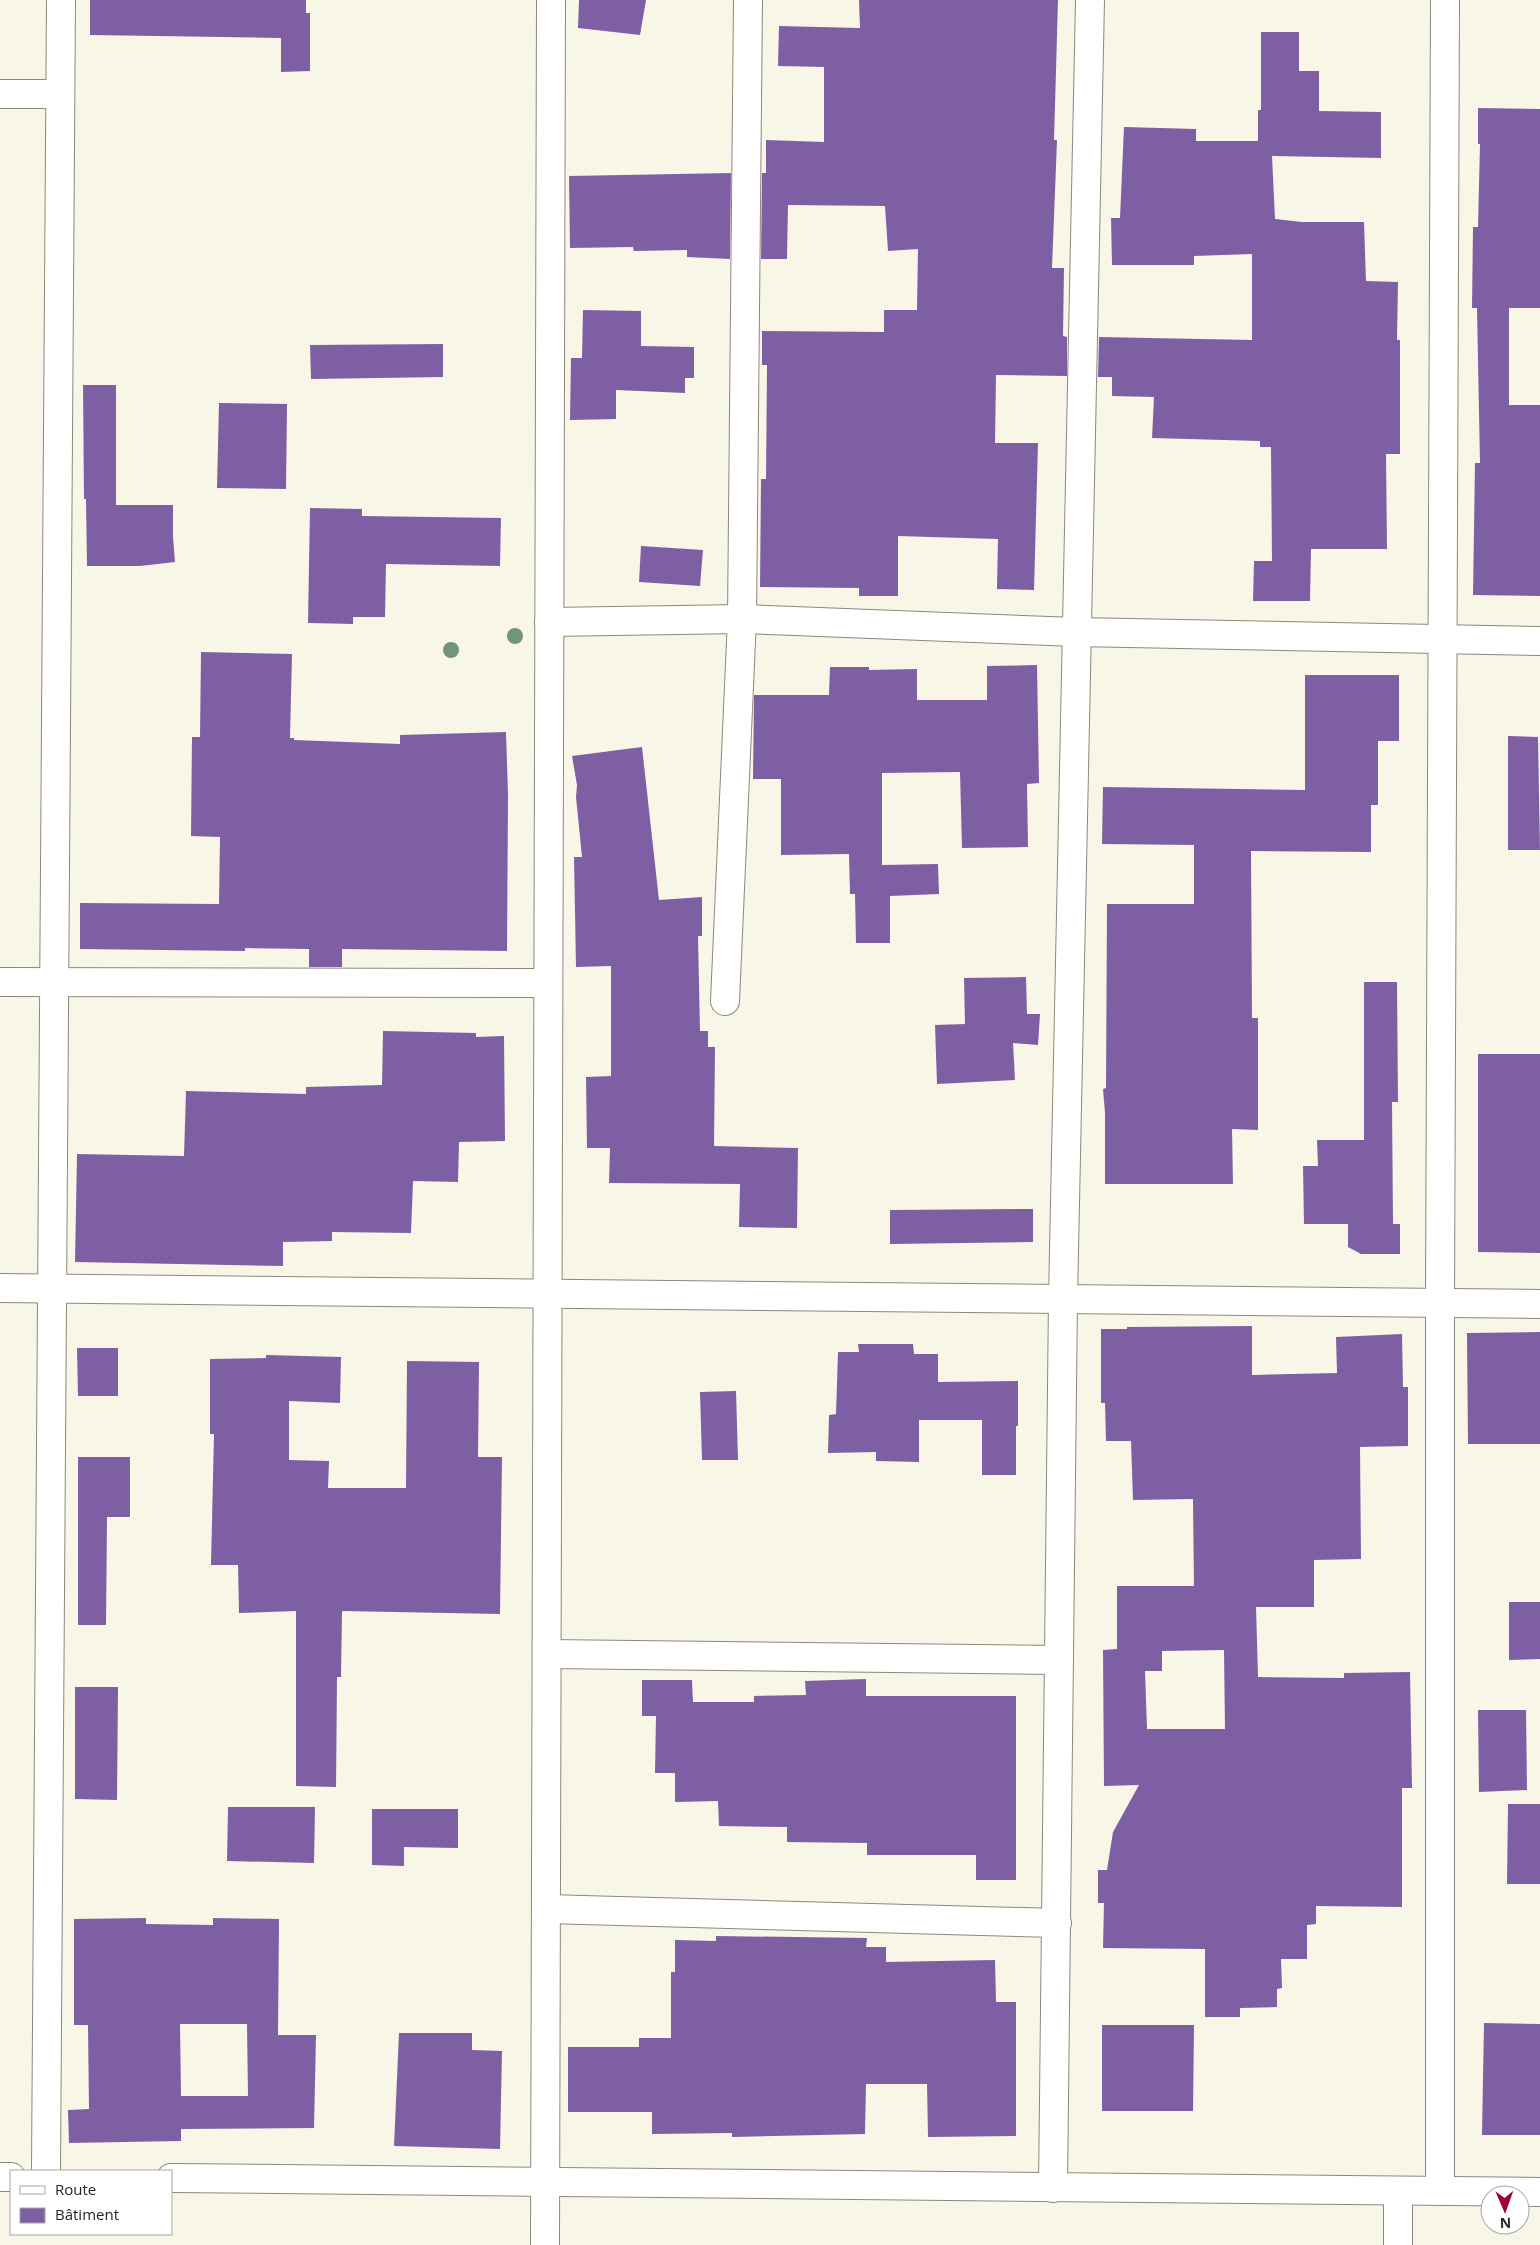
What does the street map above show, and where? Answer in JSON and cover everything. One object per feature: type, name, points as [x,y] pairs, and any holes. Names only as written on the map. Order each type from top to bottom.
[{"type":"street","points":[[46,2170],[61,0]]},
{"type":"street","points":[[545,2245],[546,1294],[551,0]]},
{"type":"street","points":[[725,1001],[742,619],[748,0]]},
{"type":"street","points":[[1053,2188],[1063,1299],[1090,0]]},
{"type":"street","points":[[1440,2191],[1440,1302],[1445,0]]},
{"type":"street","points":[[0,94],[60,94]]},
{"type":"street","points":[[549,622],[742,619],[1076,632],[1540,641]]},
{"type":"street","points":[[0,982],[548,983]]},
{"type":"street","points":[[0,1288],[1540,1304]]},
{"type":"street","points":[[546,1654],[1059,1660]]},
{"type":"street","points":[[546,1909],[1057,1923]]},
{"type":"street","points":[[172,2178],[1540,2192]]},
{"type":"street","points":[[1398,2191],[1398,2245]]},
{"type":"building","points":[[90,0],[306,0],[306,13],[310,13],[310,71],[281,72],[281,38],[90,35]]},
{"type":"building","points":[[579,0],[646,0],[640,35],[578,28]]},
{"type":"building","points":[[859,0],[1058,0],[1054,140],[1057,140],[1052,268],[1064,268],[1063,336],[1067,337],[1067,376],[996,375],[995,443],[1038,443],[1034,590],[997,589],[998,539],[898,536],[898,596],[859,596],[859,588],[760,587],[761,479],[766,479],[767,365],[762,365],[762,331],[884,332],[884,310],[917,310],[918,249],[888,251],[885,206],[788,205],[787,259],[761,259],[762,173],[766,173],[766,140],[824,142],[824,67],[778,66],[779,26],[860,28]]},
{"type":"building","points":[[1261,32],[1299,32],[1299,71],[1319,71],[1319,111],[1381,112],[1381,158],[1272,156],[1275,219],[1302,222],[1364,222],[1366,281],[1398,282],[1397,340],[1400,340],[1400,454],[1386,454],[1387,549],[1311,549],[1310,601],[1253,601],[1254,561],[1272,561],[1271,447],[1260,447],[1260,441],[1152,438],[1154,397],[1112,396],[1112,377],[1098,377],[1099,337],[1252,340],[1252,254],[1194,256],[1194,265],[1112,265],[1111,218],[1120,218],[1124,127],[1196,129],[1196,141],[1258,141],[1258,110],[1261,110]]},
{"type":"building","points":[[1478,108],[1540,109],[1540,308],[1509,308],[1509,405],[1540,405],[1540,596],[1473,595],[1475,463],[1480,463],[1477,308],[1472,308],[1473,227],[1478,227],[1480,144],[1478,144]]},
{"type":"building","points":[[731,173],[730,259],[687,257],[687,250],[634,251],[633,247],[570,248],[569,176]]},
{"type":"building","points":[[583,310],[641,311],[641,346],[694,347],[694,378],[685,378],[685,393],[616,390],[616,419],[570,420],[571,358],[582,358]]},
{"type":"building","points":[[443,344],[443,377],[311,379],[310,345]]},
{"type":"building","points":[[83,385],[116,385],[116,505],[173,505],[175,562],[140,566],[87,566],[86,499],[84,499]]},
{"type":"building","points":[[219,403],[287,404],[286,489],[217,488]]},
{"type":"building","points":[[310,508],[362,509],[362,516],[501,518],[500,566],[386,564],[385,617],[353,617],[353,624],[308,623]]},
{"type":"building","points":[[641,546],[703,550],[700,586],[639,582]]},
{"type":"building","points":[[201,652],[292,654],[290,738],[294,738],[294,740],[400,744],[400,735],[506,732],[508,795],[507,951],[342,949],[342,967],[309,967],[309,949],[245,948],[245,951],[80,949],[80,903],[219,904],[220,837],[191,836],[192,737],[200,737]]},
{"type":"building","points":[[1037,665],[1039,783],[1027,784],[1028,847],[962,848],[960,772],[882,773],[882,865],[938,864],[939,894],[890,896],[890,943],[856,943],[855,894],[850,894],[849,854],[781,855],[781,779],[753,779],[754,695],[829,695],[830,667],[869,667],[869,670],[917,669],[917,700],[987,700],[987,666]]},
{"type":"building","points":[[1305,675],[1399,675],[1399,741],[1378,741],[1378,805],[1371,805],[1371,852],[1251,851],[1252,1018],[1258,1018],[1258,1130],[1232,1129],[1233,1184],[1105,1184],[1103,1089],[1106,1088],[1107,904],[1194,904],[1194,845],[1102,844],[1103,787],[1305,790]]},
{"type":"building","points":[[1508,736],[1538,737],[1540,850],[1508,850]]},
{"type":"building","points":[[642,747],[659,900],[702,897],[702,936],[698,936],[700,1031],[708,1031],[708,1047],[715,1047],[714,1146],[798,1148],[797,1228],[739,1227],[740,1184],[609,1183],[610,1148],[587,1148],[586,1077],[611,1076],[611,966],[576,967],[574,857],[582,857],[576,797],[577,785],[572,756]]},
{"type":"building","points":[[1026,977],[1027,1014],[1040,1014],[1038,1045],[1013,1043],[1015,1080],[937,1084],[935,1025],[965,1024],[964,978]]},
{"type":"building","points":[[1364,982],[1397,982],[1398,1102],[1392,1102],[1393,1224],[1400,1224],[1400,1254],[1361,1254],[1348,1247],[1348,1224],[1304,1224],[1303,1166],[1318,1166],[1317,1140],[1364,1140]]},
{"type":"building","points":[[383,1031],[476,1033],[476,1037],[504,1036],[505,1141],[459,1142],[458,1182],[413,1181],[411,1233],[332,1232],[332,1241],[283,1242],[283,1266],[75,1262],[77,1154],[184,1156],[186,1091],[306,1094],[306,1087],[382,1085]]},
{"type":"building","points":[[1478,1054],[1540,1054],[1540,1253],[1478,1252]]},
{"type":"building","points":[[1033,1209],[1033,1242],[890,1244],[890,1210]]},
{"type":"building","points":[[1252,1326],[1252,1375],[1337,1373],[1336,1337],[1402,1334],[1403,1387],[1408,1387],[1408,1446],[1360,1447],[1361,1559],[1314,1560],[1314,1607],[1256,1607],[1258,1677],[1344,1678],[1344,1673],[1410,1672],[1412,1788],[1402,1788],[1402,1907],[1316,1906],[1316,1924],[1307,1925],[1307,1959],[1281,1959],[1282,1988],[1277,1989],[1277,2007],[1240,2008],[1240,2017],[1205,2017],[1205,1949],[1103,1948],[1104,1903],[1098,1903],[1098,1870],[1107,1870],[1113,1832],[1139,1785],[1104,1786],[1103,1650],[1117,1649],[1117,1586],[1194,1586],[1193,1499],[1133,1500],[1131,1441],[1106,1441],[1105,1403],[1101,1403],[1101,1329],[1127,1329],[1127,1327]],"holes":[[[1224,1650],[1225,1729],[1147,1729],[1145,1671],[1162,1671],[1162,1651]]]},
{"type":"building","points":[[1540,1332],[1540,1444],[1468,1444],[1467,1333]]},
{"type":"building","points":[[858,1344],[913,1344],[914,1354],[938,1354],[938,1382],[1018,1381],[1016,1475],[982,1475],[982,1420],[919,1420],[919,1462],[876,1461],[876,1452],[828,1453],[829,1415],[836,1414],[838,1352],[859,1352]]},
{"type":"building","points":[[77,1348],[118,1348],[118,1396],[78,1396]]},
{"type":"building","points":[[266,1355],[341,1357],[340,1403],[289,1401],[289,1460],[329,1461],[328,1488],[406,1488],[407,1361],[479,1362],[478,1457],[502,1457],[500,1614],[342,1611],[341,1677],[337,1677],[336,1787],[296,1786],[296,1611],[239,1613],[238,1565],[211,1565],[214,1434],[210,1434],[210,1359],[266,1358]]},
{"type":"building","points":[[736,1391],[738,1460],[702,1460],[700,1392]]},
{"type":"building","points":[[78,1457],[130,1457],[130,1517],[107,1517],[106,1625],[78,1625]]},
{"type":"building","points":[[1509,1602],[1540,1602],[1540,1659],[1509,1660]]},
{"type":"building","points":[[866,1679],[866,1696],[1016,1696],[1016,1880],[976,1880],[976,1855],[867,1855],[867,1843],[787,1842],[787,1827],[719,1826],[718,1801],[675,1802],[675,1773],[655,1773],[656,1716],[642,1716],[642,1680],[692,1680],[693,1702],[754,1702],[754,1696],[806,1695],[805,1681]]},
{"type":"building","points":[[75,1687],[118,1687],[117,1800],[75,1799]]},
{"type":"building","points":[[1478,1710],[1526,1710],[1527,1790],[1479,1792]]},
{"type":"building","points":[[1508,1804],[1540,1804],[1540,1884],[1507,1884]]},
{"type":"building","points":[[228,1807],[315,1807],[314,1863],[227,1861]]},
{"type":"building","points":[[372,1809],[458,1809],[458,1848],[404,1847],[404,1866],[372,1865]]},
{"type":"building","points":[[146,1918],[146,1924],[213,1925],[213,1918],[279,1919],[278,2035],[316,2035],[314,2128],[181,2129],[181,2141],[69,2143],[68,2110],[89,2109],[88,2025],[74,2025],[74,1919]],"holes":[[[180,2024],[247,2024],[248,2096],[181,2096]]]},
{"type":"building","points":[[716,1936],[867,1938],[866,1947],[886,1947],[886,1962],[995,1960],[996,2002],[1016,2002],[1016,2136],[928,2137],[927,2084],[866,2084],[865,2134],[732,2137],[732,2133],[652,2134],[652,2112],[568,2112],[568,2047],[639,2047],[639,2038],[671,2038],[671,1972],[675,1972],[675,1940],[716,1941]]},
{"type":"building","points":[[1484,2023],[1540,2024],[1540,2135],[1482,2135]]},
{"type":"building","points":[[1102,2025],[1194,2025],[1193,2111],[1102,2111]]},
{"type":"building","points":[[399,2033],[472,2033],[472,2050],[502,2051],[500,2149],[394,2146]]}]
